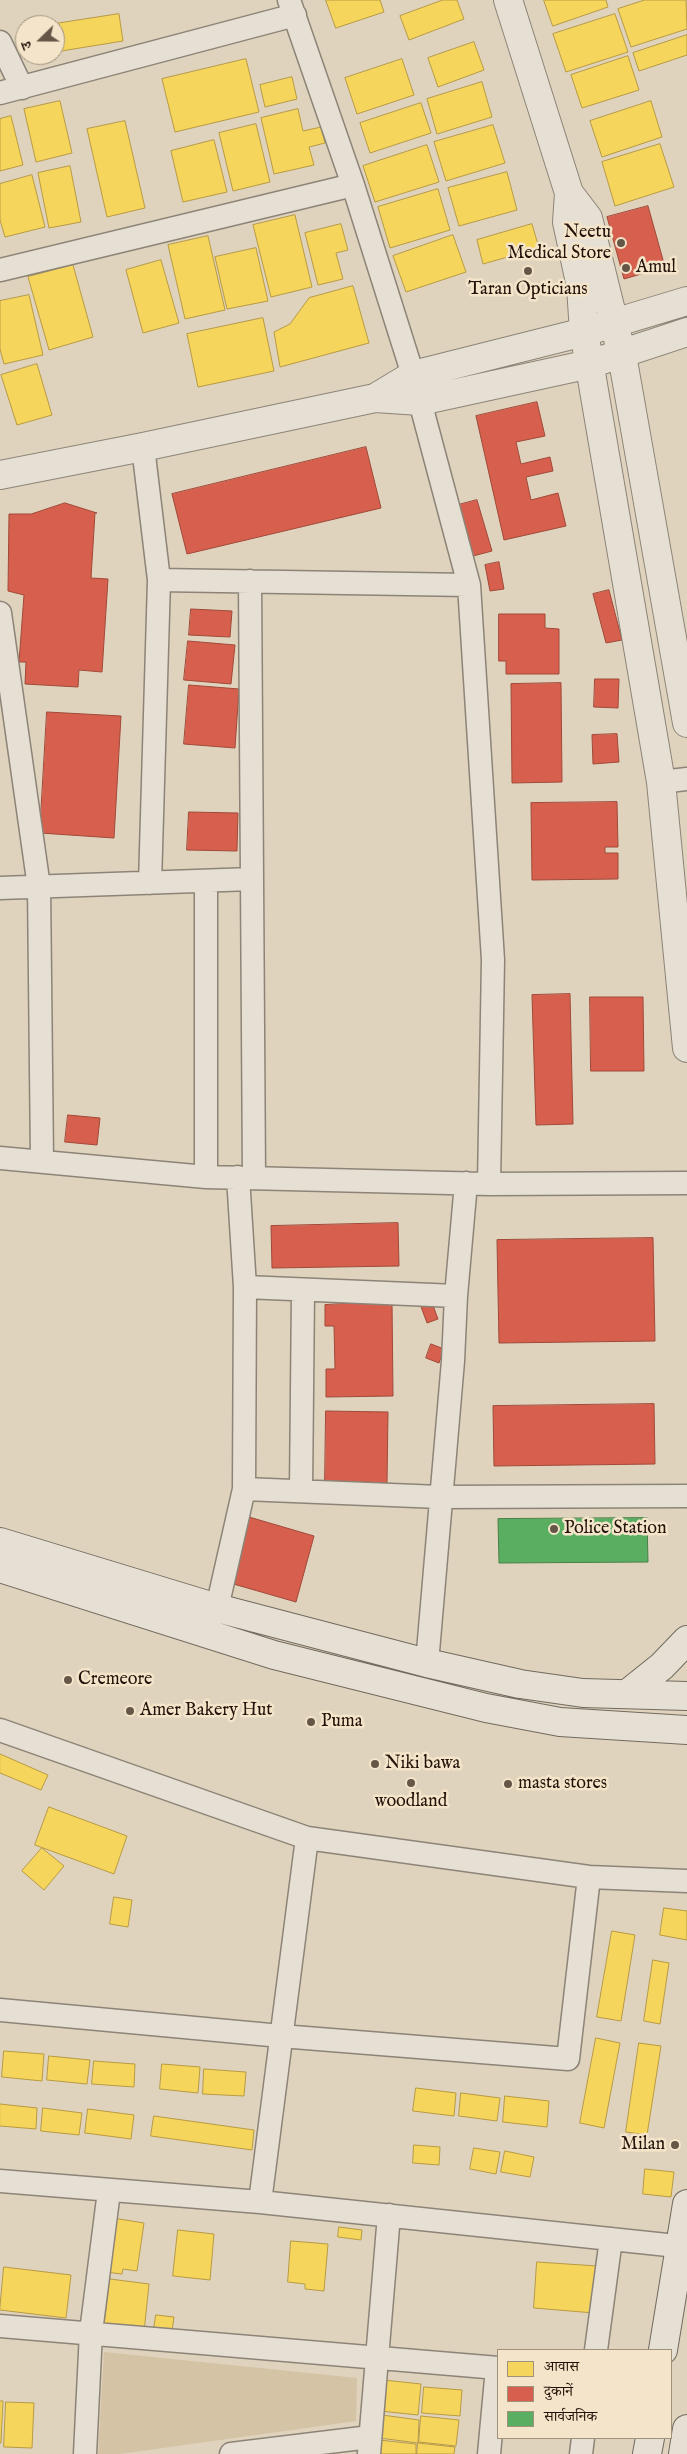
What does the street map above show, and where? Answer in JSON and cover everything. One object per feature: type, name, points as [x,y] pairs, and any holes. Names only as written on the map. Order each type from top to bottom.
[{"type":"street","points":[[508,0],[569,193],[588,218],[622,355],[687,723]]},
{"type":"street","points":[[0,93],[292,8],[353,184],[416,388],[469,585],[493,960],[488,1184]]},
{"type":"street","points":[[0,42],[22,88]]},
{"type":"street","points":[[0,270],[353,184]]},
{"type":"street","points":[[569,193],[567,222],[582,287],[584,332],[674,781],[687,1048]]},
{"type":"street","points":[[0,475],[143,447],[416,388],[584,332],[687,301]]},
{"type":"street","points":[[416,388],[590,364],[687,332]]},
{"type":"street","points":[[143,447],[159,580],[150,883]]},
{"type":"street","points":[[159,580],[469,585]]},
{"type":"street","points":[[217,1608],[244,1489],[246,1177],[252,879],[250,581]]},
{"type":"street","points":[[0,613],[39,887],[42,1160]]},
{"type":"street","points":[[0,888],[252,879]]},
{"type":"street","points":[[206,881],[206,1177]]},
{"type":"street","points":[[0,1158],[42,1160],[206,1177],[488,1184],[687,1183]]},
{"type":"street","points":[[427,1663],[466,1183]]},
{"type":"street","points":[[245,1287],[303,1291],[456,1296]]},
{"type":"street","points":[[301,1490],[303,1291]]},
{"type":"street","points":[[244,1489],[440,1497],[687,1496]]},
{"type":"street","points":[[0,1542],[217,1608],[427,1663],[583,1693],[687,1696]]},
{"type":"street","points":[[0,1568],[274,1655],[486,1708],[560,1722],[687,1730]]},
{"type":"street","points":[[627,1694],[662,1666],[687,1640]]},
{"type":"street","points":[[0,1730],[307,1838],[589,1877],[687,1881]]},
{"type":"street","points":[[260,2202],[307,1838]]},
{"type":"street","points":[[0,2010],[281,2036],[568,2059],[589,1877]]},
{"type":"street","points":[[0,2181],[260,2202],[683,2247]]},
{"type":"street","points":[[85,2454],[92,2332],[109,2191]]},
{"type":"street","points":[[663,2349],[683,2247],[687,2204]]},
{"type":"street","points":[[231,2454],[369,2446],[389,2215]]},
{"type":"street","points":[[596,2349],[611,2239]]},
{"type":"street","points":[[0,2326],[92,2332],[497,2368]]},
{"type":"street","points":[[489,2454],[497,2378]]},
{"type":"street","points":[[683,2454],[687,2429]]},
{"type":"street","points":[[581,2454],[583,2439]]},
{"type":"street","points":[[647,2454],[650,2439]]},
{"type":"shaded area","points":[[104,2352],[357,2378],[356,2421],[120,2454],[98,2454]]},
{"type":"building: आवास","points":[[326,0],[380,0],[384,12],[336,28]]},
{"type":"building: आवास","points":[[443,0],[457,0],[464,19],[409,40],[400,16]]},
{"type":"building: आवास","points":[[544,0],[606,0],[608,7],[553,26]]},
{"type":"building: आवास","points":[[645,0],[686,0],[687,29],[631,47],[618,9]]},
{"type":"building: आवास","points":[[119,14],[123,41],[65,50],[65,22]]},
{"type":"building: आवास","points":[[615,14],[628,52],[566,72],[553,34]]},
{"type":"building: आवास","points":[[687,35],[687,55],[639,71],[633,53]]},
{"type":"building: आवास","points":[[474,42],[484,70],[438,87],[428,58]]},
{"type":"building: आवास","points":[[628,56],[639,90],[582,108],[571,75]]},
{"type":"building: आवास","points":[[246,59],[259,112],[175,132],[162,79]]},
{"type":"building: आवास","points":[[402,59],[414,95],[357,114],[345,78]]},
{"type":"building: आवास","points":[[292,77],[297,99],[265,107],[260,85]]},
{"type":"building: आवास","points":[[482,82],[492,117],[437,134],[427,99]]},
{"type":"building: आवास","points":[[60,101],[72,153],[36,162],[24,109]]},
{"type":"building: आवास","points":[[651,101],[662,137],[602,157],[590,121]]},
{"type":"building: आवास","points":[[421,103],[431,133],[370,153],[360,123]]},
{"type":"building: आवास","points":[[298,109],[303,131],[321,127],[325,143],[309,147],[314,165],[274,174],[261,118]]},
{"type":"building: आवास","points":[[11,116],[23,165],[0,171],[0,119]]},
{"type":"building: आवास","points":[[125,121],[145,208],[107,217],[87,129]]},
{"type":"building: आवास","points":[[256,124],[270,182],[233,191],[219,133]]},
{"type":"building: आवास","points":[[493,125],[505,163],[446,181],[434,142]]},
{"type":"building: आवास","points":[[214,140],[227,192],[183,202],[171,151]]},
{"type":"building: आवास","points":[[660,144],[674,187],[615,206],[602,162]]},
{"type":"building: आवास","points":[[427,145],[439,182],[375,202],[363,166]]},
{"type":"building: आवास","points":[[70,166],[81,222],[49,228],[38,173]]},
{"type":"building: आवास","points":[[507,172],[517,210],[459,226],[448,188]]},
{"type":"building: आवास","points":[[32,175],[45,227],[5,237],[0,220],[0,184]]},
{"type":"building: आवास","points":[[438,189],[450,230],[390,248],[378,207]]},
{"type":"building: आवास","points":[[295,215],[312,287],[271,297],[253,225]]},
{"type":"building: आवास","points":[[341,224],[348,250],[336,253],[343,279],[318,285],[305,233]]},
{"type":"building: आवास","points":[[532,224],[539,248],[483,264],[477,240]]},
{"type":"building: आवास","points":[[453,235],[466,272],[406,292],[393,256]]},
{"type":"building: आवास","points":[[208,236],[225,310],[185,319],[168,245]]},
{"type":"building: आवास","points":[[256,248],[268,301],[227,309],[215,257]]},
{"type":"building: आवास","points":[[161,260],[179,323],[143,333],[126,270]]},
{"type":"building: आवास","points":[[73,265],[93,337],[49,350],[28,277]]},
{"type":"building: आवास","points":[[353,286],[369,343],[280,367],[274,332],[290,324],[309,298]]},
{"type":"building: आवास","points":[[29,295],[43,355],[4,364],[0,349],[0,301]]},
{"type":"building: आवास","points":[[263,318],[274,371],[198,387],[187,334]]},
{"type":"building: आवास","points":[[37,364],[52,415],[17,425],[1,375]]},
{"type":"building: आवास","points":[[0,1754],[48,1775],[41,1790],[0,1773]]},
{"type":"building: आवास","points":[[49,1807],[127,1836],[114,1874],[35,1845]]},
{"type":"building: आवास","points":[[42,1848],[64,1866],[44,1890],[22,1871]]},
{"type":"building: आवास","points":[[114,1897],[132,1900],[128,1927],[110,1924]]},
{"type":"building: आवास","points":[[664,1908],[687,1911],[687,1940],[660,1935]]},
{"type":"building: आवास","points":[[612,1931],[635,1935],[621,2021],[597,2017]]},
{"type":"building: आवास","points":[[653,1960],[669,1963],[660,2024],[644,2021]]},
{"type":"building: आवास","points":[[596,2038],[620,2043],[604,2128],[580,2123]]},
{"type":"building: आवास","points":[[639,2043],[661,2046],[647,2135],[626,2132]]},
{"type":"building: आवास","points":[[4,2051],[44,2054],[42,2081],[2,2077]]},
{"type":"building: आवास","points":[[49,2056],[90,2060],[87,2084],[47,2080]]},
{"type":"building: आवास","points":[[94,2061],[135,2064],[134,2087],[92,2084]]},
{"type":"building: आवास","points":[[162,2064],[200,2067],[198,2093],[160,2089]]},
{"type":"building: आवास","points":[[204,2069],[246,2072],[244,2096],[203,2094]]},
{"type":"building: आवास","points":[[416,2088],[456,2093],[454,2116],[413,2111]]},
{"type":"building: आवास","points":[[461,2093],[500,2098],[497,2121],[459,2116]]},
{"type":"building: आवास","points":[[505,2096],[549,2101],[547,2127],[503,2122]]},
{"type":"building: आवास","points":[[0,2104],[37,2108],[36,2129],[0,2126]]},
{"type":"building: आवास","points":[[43,2108],[82,2113],[79,2135],[41,2131]]},
{"type":"building: आवास","points":[[88,2109],[134,2115],[131,2139],[85,2133]]},
{"type":"building: आवास","points":[[154,2116],[254,2130],[252,2150],[151,2136]]},
{"type":"building: आवास","points":[[414,2145],[440,2147],[439,2165],[413,2163]]},
{"type":"building: आवास","points":[[474,2148],[500,2152],[496,2174],[470,2169]]},
{"type":"building: आवास","points":[[505,2151],[534,2157],[530,2177],[501,2172]]},
{"type":"building: आवास","points":[[645,2169],[674,2172],[671,2197],[643,2194]]},
{"type":"building: आवास","points":[[113,2218],[144,2223],[137,2271],[123,2269],[122,2274],[105,2272]]},
{"type":"building: आवास","points":[[339,2227],[362,2230],[361,2240],[338,2237]]},
{"type":"building: आवास","points":[[178,2230],[214,2234],[210,2280],[173,2276]]},
{"type":"building: आवास","points":[[291,2241],[328,2244],[324,2291],[305,2289],[305,2284],[288,2282]]},
{"type":"building: आवास","points":[[537,2262],[597,2266],[594,2313],[534,2308]]},
{"type":"building: आवास","points":[[4,2267],[71,2275],[66,2318],[0,2310]]},
{"type":"building: आवास","points":[[110,2279],[149,2284],[144,2332],[104,2327]]},
{"type":"building: आवास","points":[[156,2315],[174,2317],[172,2331],[154,2329]]},
{"type":"building: आवास","points":[[384,2380],[421,2384],[418,2415],[380,2411]]},
{"type":"building: आवास","points":[[424,2387],[462,2390],[460,2416],[422,2413]]},
{"type":"building: आवास","points":[[0,2401],[3,2401],[1,2443],[0,2443]]},
{"type":"building: आवास","points":[[6,2402],[34,2403],[32,2448],[4,2447]]},
{"type":"building: आवास","points":[[382,2415],[419,2420],[418,2443],[379,2438]]},
{"type":"building: आवास","points":[[421,2416],[459,2420],[456,2446],[419,2442]]},
{"type":"building: आवास","points":[[379,2440],[416,2444],[416,2454],[378,2454]]},
{"type":"building: आवास","points":[[418,2443],[455,2447],[454,2454],[417,2454]]},
{"type":"building: दुकानें","points":[[648,206],[665,267],[624,279],[607,217]]},
{"type":"building: दुकानें","points":[[537,402],[545,436],[516,442],[521,464],[550,457],[553,471],[526,477],[531,500],[558,493],[566,526],[504,540],[476,416]]},
{"type":"building: दुकानें","points":[[366,447],[381,508],[187,554],[172,494]]},
{"type":"building: दुकानें","points":[[477,500],[492,551],[473,556],[458,505]]},
{"type":"building: दुकानें","points":[[65,503],[97,513],[95,513],[91,578],[108,579],[102,672],[79,670],[78,687],[25,684],[26,662],[19,662],[24,595],[8,591],[9,514],[31,514]]},
{"type":"building: दुकानें","points":[[499,562],[504,589],[490,591],[485,565]]},
{"type":"building: दुकानें","points":[[609,590],[622,640],[606,643],[593,594]]},
{"type":"building: दुकानें","points":[[191,609],[232,611],[230,637],[189,635]]},
{"type":"building: दुकानें","points":[[499,614],[545,614],[545,628],[559,629],[559,674],[506,674],[506,661],[499,661]]},
{"type":"building: दुकानें","points":[[188,641],[235,645],[231,684],[184,680]]},
{"type":"building: दुकानें","points":[[595,679],[619,679],[618,708],[594,707]]},
{"type":"building: दुकानें","points":[[561,683],[562,782],[512,783],[511,684]]},
{"type":"building: दुकानें","points":[[189,685],[239,689],[235,748],[184,744]]},
{"type":"building: दुकानें","points":[[47,712],[121,716],[114,838],[40,833]]},
{"type":"building: दुकानें","points":[[617,734],[619,762],[593,764],[592,735]]},
{"type":"building: दुकानें","points":[[617,802],[618,847],[605,847],[605,853],[618,853],[618,879],[532,880],[531,803]]},
{"type":"building: दुकानें","points":[[189,812],[238,813],[237,851],[187,850]]},
{"type":"building: दुकानें","points":[[570,994],[573,1124],[536,1125],[532,995]]},
{"type":"building: दुकानें","points":[[590,997],[643,997],[644,1071],[591,1071]]},
{"type":"building: दुकानें","points":[[68,1115],[100,1118],[97,1145],[65,1142]]},
{"type":"building: दुकानें","points":[[398,1223],[399,1266],[272,1268],[271,1226]]},
{"type":"building: दुकानें","points":[[653,1238],[655,1341],[499,1343],[497,1240]]},
{"type":"building: दुकानें","points":[[431,1300],[438,1319],[427,1323],[420,1304]]},
{"type":"building: दुकानें","points":[[392,1301],[393,1396],[326,1397],[326,1369],[335,1369],[334,1326],[325,1326],[325,1305]]},
{"type":"building: दुकानें","points":[[431,1344],[444,1349],[439,1363],[426,1358]]},
{"type":"building: दुकानें","points":[[654,1404],[655,1464],[494,1466],[493,1406]]},
{"type":"building: दुकानें","points":[[326,1411],[388,1412],[387,1483],[325,1482]]},
{"type":"building: दुकानें","points":[[249,1517],[314,1536],[296,1602],[230,1583]]},
{"type":"building: सार्वजनिक","points":[[647,1518],[648,1562],[499,1563],[498,1519]]},
{"type":"place","name":"Neetu Medical Store","points":[[621,243]]},
{"type":"place","name":"Amul","points":[[626,268]]},
{"type":"place","name":"Taran Opticians","points":[[528,271]]},
{"type":"place","name":"Police Station","points":[[554,1529]]},
{"type":"place","name":"Cremeore","points":[[68,1680]]},
{"type":"place","name":"Amer Bakery Hut","points":[[130,1711]]},
{"type":"place","name":"Puma","points":[[311,1722]]},
{"type":"place","name":"Niki bawa","points":[[375,1764]]},
{"type":"place","name":"woodland","points":[[411,1783]]},
{"type":"place","name":"masta stores","points":[[508,1784]]},
{"type":"place","name":"Milan","points":[[675,2145]]}]
